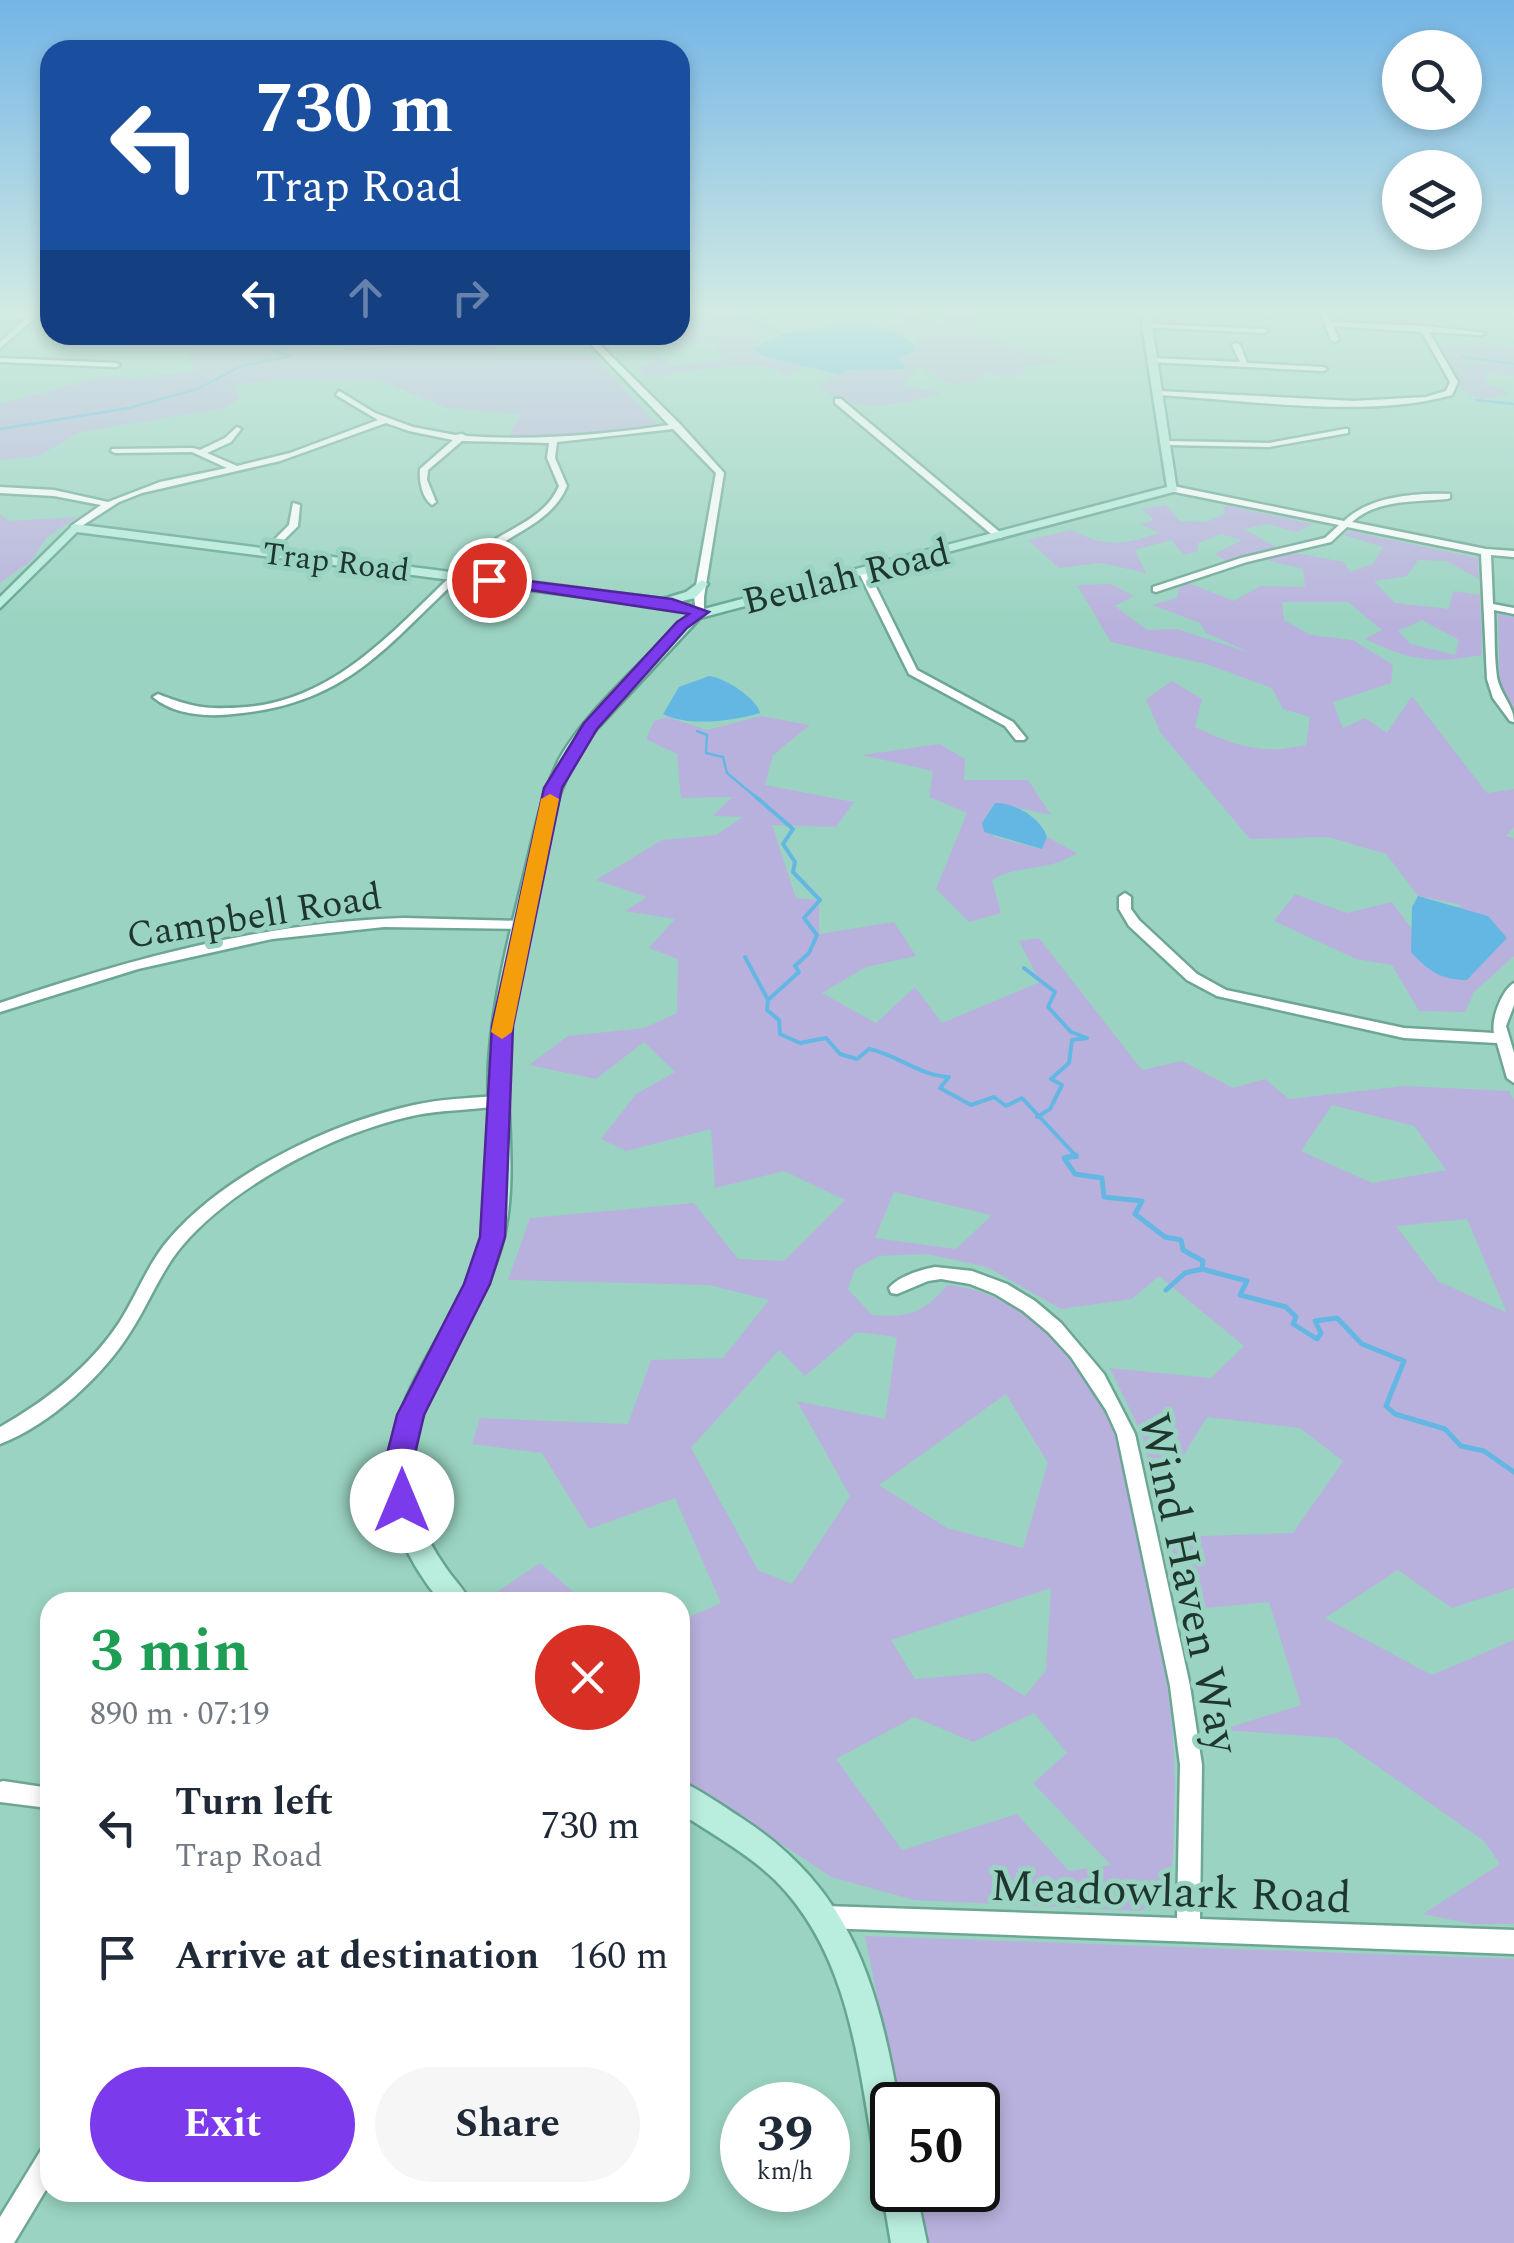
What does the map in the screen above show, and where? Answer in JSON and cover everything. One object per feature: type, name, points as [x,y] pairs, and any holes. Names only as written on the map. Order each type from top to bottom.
[{"type":"main road","points":[[1162,417],[1173,489]]},
{"type":"main road","name":"Beulah Road","points":[[449,1592],[423,1560],[410,1536],[402,1501],[401,1454],[415,1402],[469,1301],[490,1248],[497,1198],[496,1100],[502,1026],[551,796],[565,762],[652,657],[682,625],[701,612],[1173,489]]},
{"type":"main road","points":[[0,604],[74,528]]},
{"type":"main road","name":"Trap Road","points":[[74,528],[652,601],[701,612]]},
{"type":"main road","points":[[652,601],[685,597],[702,584]]},
{"type":"main road","points":[[690,1803],[776,1860],[825,1918],[857,1990],[876,2082]]},
{"type":"main road","points":[[903,2212],[909,2243]]},
{"type":"street","points":[[379,417],[462,436],[553,440],[678,426]]},
{"type":"street","points":[[669,417],[720,473],[701,612]]},
{"type":"street","points":[[856,417],[999,536]]},
{"type":"street","points":[[74,528],[107,504],[152,487],[302,452],[385,420]]},
{"type":"street","points":[[203,452],[228,440],[237,430]]},
{"type":"street","points":[[1166,443],[1268,445],[1326,438],[1345,430]]},
{"type":"street","points":[[432,502],[423,480],[424,469],[462,436]]},
{"type":"street","points":[[158,697],[180,708],[214,712],[270,708],[304,699],[362,667],[493,544],[559,498],[562,486],[551,458],[553,440]]},
{"type":"street","points":[[115,452],[170,448],[203,452],[235,468]]},
{"type":"street","points":[[1173,489],[1486,552],[1514,554]]},
{"type":"street","points":[[0,490],[67,494],[107,504]]},
{"type":"street","points":[[1156,588],[1328,540],[1378,503],[1447,496]]},
{"type":"street","points":[[267,552],[292,526],[296,506]]},
{"type":"street","points":[[1486,552],[1493,685],[1514,719]]},
{"type":"street","points":[[863,571],[912,672],[1004,721],[1020,738]]},
{"type":"street","points":[[1490,606],[1514,611]]},
{"type":"street","points":[[1125,897],[1125,908],[1134,923],[1192,977],[1222,993],[1404,1033],[1500,1038]]},
{"type":"street","name":"Campbell Road","points":[[0,1008],[132,966],[292,934],[366,924],[524,925]]},
{"type":"street","points":[[1514,987],[1501,1011],[1500,1038],[1514,1078]]},
{"type":"street","points":[[0,1436],[52,1404],[88,1374],[118,1338],[175,1244],[228,1194],[375,1121],[432,1107],[496,1100]]},
{"type":"street","name":"Wind Haven Way","points":[[897,1288],[940,1273],[975,1280],[1009,1296],[1060,1333],[1099,1378],[1115,1405],[1126,1434],[1192,1765],[1188,1930]]},
{"type":"street","points":[[2,1792],[40,1796]]},
{"type":"street","name":"Meadowlark Road","points":[[825,1918],[1514,1942]]},
{"type":"street","points":[[0,2242],[40,2176]]},
{"type":"shaded area","points":[[0,417],[173,417],[80,432],[39,456],[0,460]]},
{"type":"shaded area","points":[[519,417],[650,417],[658,425],[577,435],[509,437]]},
{"type":"shaded area","points":[[1166,505],[1180,521],[1206,522],[1224,514],[1225,505],[1313,524],[1296,532],[1268,524],[1244,529],[1278,548],[1227,561],[1215,554],[1242,540],[1221,534],[1198,543],[1198,551],[1184,555],[1171,540],[1135,550],[1146,573],[1101,563],[1059,568],[1028,540],[1072,530],[1105,542],[1135,540],[1159,533],[1141,524],[1154,520],[1142,509]]},
{"type":"shaded area","points":[[0,514],[9,521],[78,517],[47,537],[31,561],[0,583]]},
{"type":"shaded area","points":[[1349,531],[1478,558],[1479,579],[1446,561],[1418,560],[1407,576],[1374,581],[1395,603],[1449,609],[1453,591],[1480,595],[1482,655],[1435,660],[1409,656],[1365,639],[1382,630],[1348,602],[1282,602],[1284,620],[1311,635],[1353,640],[1393,665],[1391,683],[1333,702],[1343,728],[1365,718],[1387,733],[1412,696],[1487,793],[1514,789],[1514,827],[1506,836],[1514,838],[1514,956],[1474,992],[1465,1012],[1419,1011],[1392,965],[1356,959],[1274,921],[1295,894],[1347,913],[1392,902],[1413,931],[1462,905],[1418,896],[1386,854],[1328,837],[1250,839],[1160,732],[1146,699],[1172,681],[1202,699],[1195,727],[1236,744],[1262,749],[1306,745],[1310,717],[1283,709],[1272,688],[1206,664],[1111,642],[1077,585],[1111,584],[1134,596],[1115,606],[1147,630],[1177,629],[1251,653],[1206,633],[1200,623],[1152,605],[1177,598],[1180,584],[1186,582],[1234,601],[1260,586],[1305,587],[1303,569],[1262,559],[1291,552],[1344,562],[1350,572],[1373,564],[1383,547],[1344,535]],"holes":[[[1422,620],[1459,640],[1455,655],[1411,644],[1398,631]]]},
{"type":"shaded area","points":[[1498,614],[1514,617],[1514,710],[1500,687]]},
{"type":"shaded area","points":[[761,716],[810,725],[773,755],[765,785],[854,802],[836,827],[772,825],[796,898],[819,900],[819,934],[894,922],[916,956],[866,967],[822,993],[876,1023],[915,987],[942,1023],[1040,982],[1019,941],[1039,938],[1142,1070],[1182,1061],[1233,1088],[1265,1079],[1289,1099],[1404,1086],[1509,1091],[1514,1100],[1514,1588],[1452,1608],[1398,1570],[1325,1618],[1432,1675],[1514,1640],[1514,1924],[1472,1924],[1423,1914],[1500,1864],[1484,1841],[1337,1738],[1221,1730],[1301,1705],[1269,1602],[1185,1610],[1167,1537],[1293,1533],[1343,1461],[1300,1428],[1207,1417],[1157,1499],[1142,1435],[1110,1368],[1211,1378],[1244,1346],[1159,1276],[1132,1299],[1061,1309],[987,1267],[927,1254],[879,1256],[855,1269],[848,1289],[872,1315],[914,1312],[931,1302],[947,1285],[998,1299],[1023,1313],[1066,1351],[1099,1396],[1123,1463],[1170,1710],[1175,1779],[1173,1856],[1166,1882],[1155,1898],[1141,1911],[914,1900],[831,1877],[690,1784],[690,1617],[721,1603],[675,1498],[589,1529],[542,1453],[472,1444],[480,1418],[628,1424],[651,1360],[723,1358],[769,1300],[709,1285],[508,1280],[530,1218],[694,1203],[738,1259],[784,1261],[845,1200],[784,1171],[715,1188],[711,1129],[626,1151],[601,1139],[636,1094],[675,1072],[644,1042],[596,1079],[529,1065],[568,1036],[644,1028],[677,1013],[678,959],[649,948],[675,919],[625,911],[647,897],[596,880],[662,840],[716,835],[743,817],[713,816],[732,797],[681,798],[677,754],[646,739],[654,721],[668,717],[707,730]],"holes":[[[1332,1105],[1414,1126],[1446,1170],[1372,1183],[1301,1151]],[[894,1192],[991,1215],[956,1249],[875,1238]],[[1467,1219],[1506,1311],[1438,1281],[1396,1226]],[[857,1332],[897,1337],[885,1419],[797,1401],[850,1496],[792,1584],[758,1570],[691,1448],[779,1350],[805,1376]],[[1006,1394],[1048,1463],[1023,1548],[947,1528],[879,1485]],[[1051,1588],[1046,1670],[1025,1696],[987,1673],[915,1679],[891,1640]],[[1034,1713],[1067,1753],[1033,1783],[1111,1865],[1069,1871],[1017,1814],[902,1850],[836,1759],[914,1717],[973,1742]]]},
{"type":"shaded area","points":[[940,744],[965,759],[964,780],[1028,780],[1051,815],[995,803],[982,823],[995,837],[1041,849],[1047,837],[1077,853],[992,880],[1001,913],[969,922],[936,889],[967,813],[929,797],[933,771],[862,755]]},
{"type":"shaded area","points":[[540,1563],[573,1592],[497,1592]]},
{"type":"shaded area","points":[[865,1936],[1514,1959],[1514,2243],[928,2243],[922,2212],[1000,2212],[1000,2082],[894,2082]]},
{"type":"water","points":[[709,676],[740,690],[760,713],[711,721],[663,714],[679,687]]},
{"type":"water","points":[[995,803],[1018,808],[1033,818],[1047,837],[1042,849],[984,832],[982,823]]},
{"type":"water","points":[[1418,896],[1488,916],[1507,938],[1467,980],[1436,973],[1411,952],[1412,907]]},
{"type":"waterway","points":[[0,429],[76,417]]},
{"type":"waterway","points":[[697,731],[707,735],[706,753],[723,757],[727,773],[757,798]]},
{"type":"waterway","points":[[755,796],[793,829],[783,844],[795,862],[793,872],[820,900],[804,918],[817,935],[809,953],[795,966],[799,972],[768,1000]]},
{"type":"waterway","points":[[745,957],[768,1000]]},
{"type":"waterway","points":[[1024,968],[1055,992],[1048,1007],[1071,1032],[1087,1038],[1072,1040],[1069,1063],[1051,1079],[1062,1085],[1050,1109],[1039,1116]]},
{"type":"waterway","points":[[768,1000],[767,1010],[779,1020],[780,1034],[800,1043],[826,1038],[840,1054],[857,1059],[869,1049],[928,1073],[949,1077],[940,1088],[971,1105],[994,1097],[1006,1106],[1022,1098],[1039,1116]]},
{"type":"waterway","points":[[1039,1116],[1075,1155]]},
{"type":"waterway","points":[[1065,1158],[1075,1155]]},
{"type":"waterway","points":[[1075,1155],[1064,1158],[1075,1174],[1102,1178],[1104,1197],[1142,1201],[1135,1214],[1165,1237],[1181,1240],[1183,1250],[1203,1261],[1202,1269]]},
{"type":"waterway","points":[[1166,1290],[1185,1273],[1202,1269]]},
{"type":"waterway","points":[[1202,1269],[1247,1281],[1240,1295],[1286,1307],[1296,1317],[1293,1324],[1317,1339],[1321,1333],[1315,1321],[1337,1318],[1362,1344],[1404,1361],[1386,1406],[1395,1414],[1445,1429],[1461,1446],[1484,1451],[1514,1472]]},
{"type":"slow traffic","points":[[502,1032],[550,799]]},
{"type":"route","points":[[402,1501],[401,1454],[410,1415],[427,1375],[477,1284],[493,1237],[502,1026],[553,788],[565,762],[590,727],[682,625],[701,612],[688,606],[489,580]]}]
